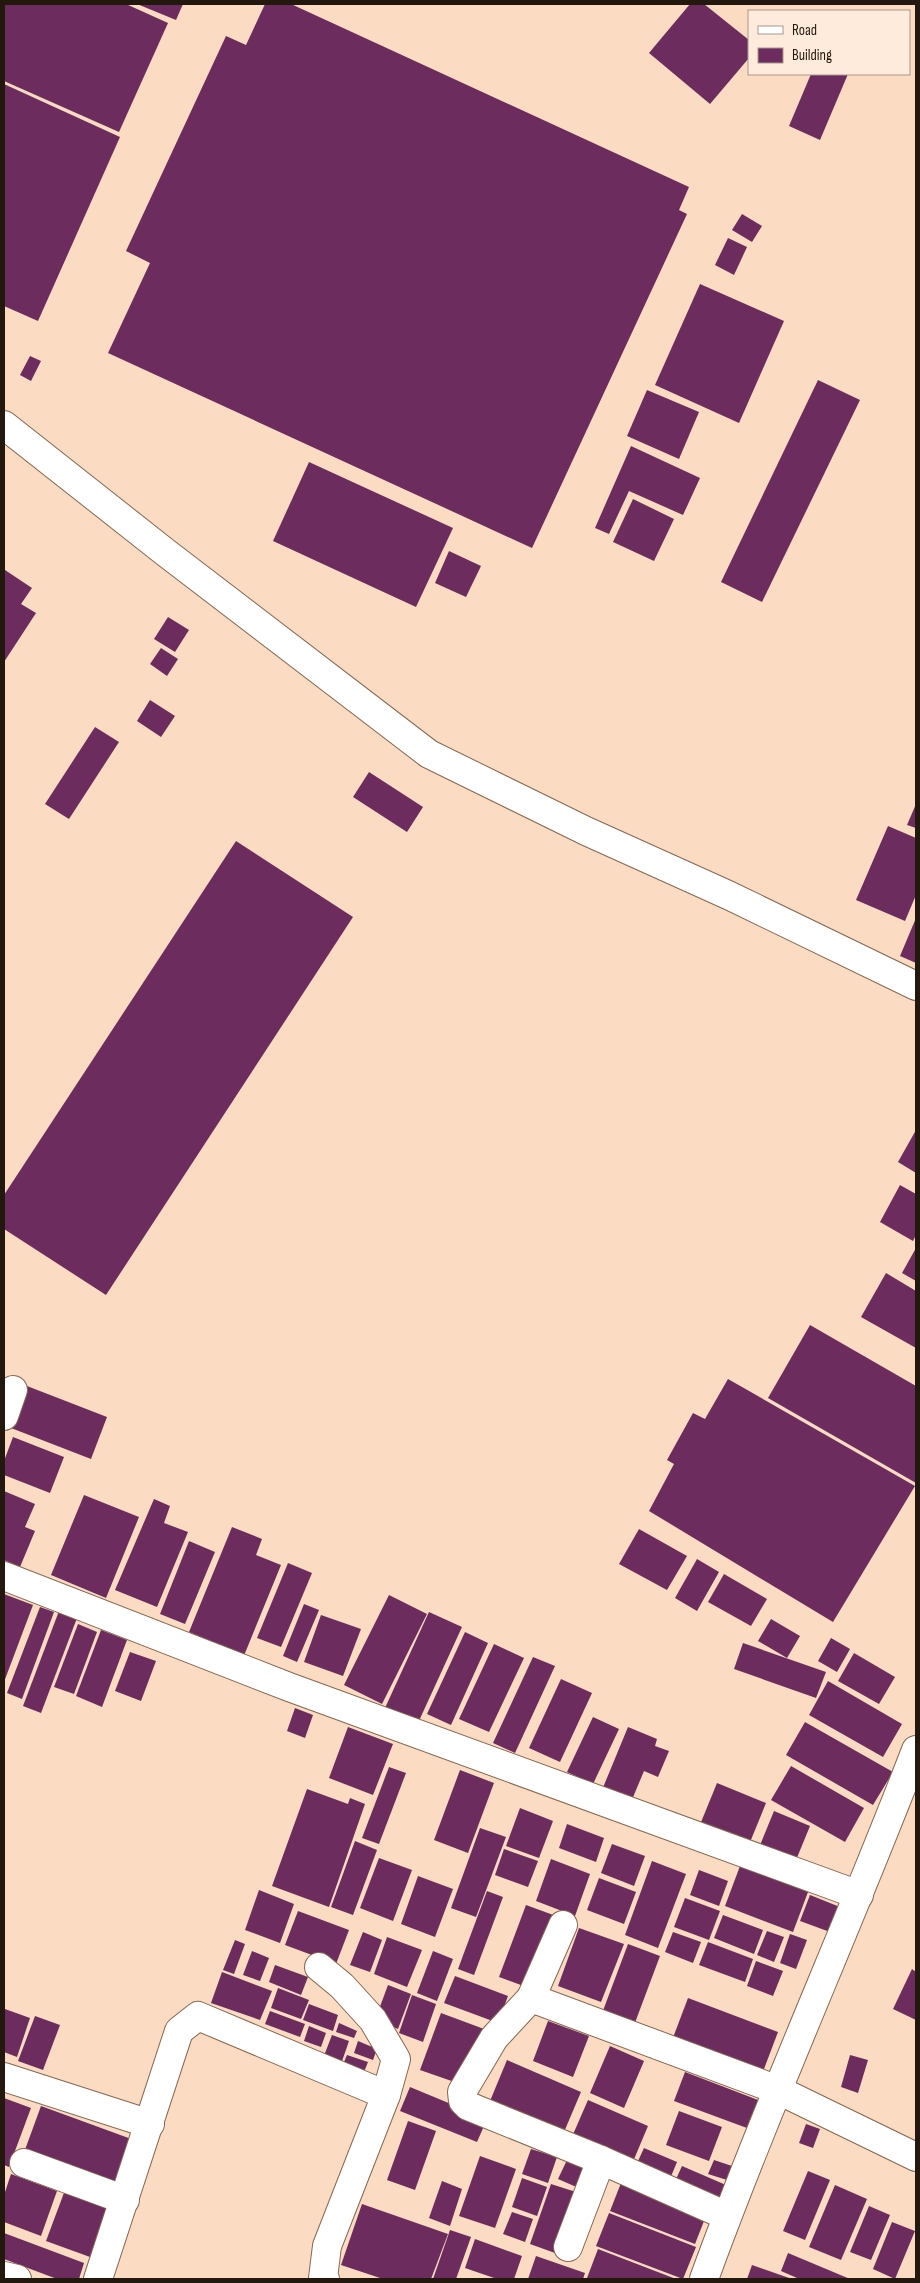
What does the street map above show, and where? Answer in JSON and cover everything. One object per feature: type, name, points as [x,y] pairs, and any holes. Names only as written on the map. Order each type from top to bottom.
[{"type":"street","points":[[4,425],[165,552],[429,754],[586,831],[728,895],[916,986]]},
{"type":"street","points":[[4,1416],[13,1390]]},
{"type":"street","points":[[4,1576],[288,1687],[859,1895]]},
{"type":"street","points":[[706,2279],[727,2216],[859,1895],[916,1750]]},
{"type":"street","points":[[563,1925],[531,1998],[490,2044],[462,2092],[463,2101],[468,2106],[601,2160],[727,2216]]},
{"type":"street","points":[[319,1967],[342,1986],[373,2020],[396,2059],[386,2095],[327,2246],[323,2278],[325,2279]]},
{"type":"street","points":[[531,1998],[778,2090],[916,2158]]},
{"type":"street","points":[[98,2279],[179,2031],[198,2016],[386,2095]]},
{"type":"street","points":[[4,2077],[150,2124]]},
{"type":"street","points":[[568,2246],[601,2160]]},
{"type":"street","points":[[24,2163],[125,2200]]},
{"type":"street","points":[[4,2276],[17,2279]]},
{"type":"building","points":[[4,4],[126,4],[168,23],[119,132],[4,81]]},
{"type":"building","points":[[137,4],[183,4],[176,20]]},
{"type":"building","points":[[265,4],[291,4],[689,187],[679,210],[687,214],[532,548],[108,353],[150,263],[126,251],[226,36],[246,45]]},
{"type":"building","points":[[690,4],[704,4],[748,39],[748,59],[710,104],[649,53]]},
{"type":"building","points":[[811,75],[848,75],[820,140],[789,126]]},
{"type":"building","points":[[4,84],[120,137],[38,321],[4,306]]},
{"type":"building","points":[[742,214],[762,226],[752,242],[732,230]]},
{"type":"building","points":[[728,238],[747,247],[734,275],[715,265]]},
{"type":"building","points":[[700,284],[784,321],[739,423],[655,385]]},
{"type":"building","points":[[30,356],[41,361],[31,381],[20,375]]},
{"type":"building","points":[[818,380],[860,400],[762,602],[721,582]]},
{"type":"building","points":[[647,390],[699,412],[679,459],[627,436]]},
{"type":"building","points":[[631,446],[700,478],[683,515],[629,491],[609,534],[595,528]]},
{"type":"building","points":[[309,462],[453,528],[416,607],[273,541]]},
{"type":"building","points":[[633,499],[674,519],[654,561],[613,542]]},
{"type":"building","points":[[449,551],[481,566],[466,597],[435,583]]},
{"type":"building","points":[[5,570],[32,588],[21,604],[36,613],[4,662]]},
{"type":"building","points":[[168,617],[189,630],[175,652],[154,639]]},
{"type":"building","points":[[161,648],[178,659],[167,676],[150,664]]},
{"type":"building","points":[[150,700],[175,716],[161,737],[137,721]]},
{"type":"building","points":[[95,727],[119,742],[69,819],[45,804]]},
{"type":"building","points":[[369,772],[423,807],[407,832],[353,797]]},
{"type":"building","points":[[916,804],[916,828],[907,825]]},
{"type":"building","points":[[888,826],[916,838],[916,895],[905,921],[856,900]]},
{"type":"building","points":[[236,841],[353,917],[106,1295],[4,1229],[4,1195]]},
{"type":"building","points":[[916,918],[916,963],[900,956]]},
{"type":"building","points":[[916,1130],[916,1173],[898,1162]]},
{"type":"building","points":[[900,1185],[916,1194],[916,1235],[913,1241],[880,1222]]},
{"type":"building","points":[[916,1248],[916,1281],[902,1273]]},
{"type":"building","points":[[886,1273],[916,1291],[916,1348],[861,1317]]},
{"type":"building","points":[[810,1325],[916,1386],[916,1483],[768,1398]]},
{"type":"building","points":[[728,1379],[915,1486],[833,1622],[649,1511],[674,1464],[667,1460],[693,1413],[705,1419]]},
{"type":"building","points":[[27,1386],[107,1417],[91,1459],[11,1428]]},
{"type":"building","points":[[13,1437],[64,1457],[50,1493],[4,1475],[4,1461]]},
{"type":"building","points":[[4,1491],[35,1504],[25,1527],[35,1531],[20,1567],[4,1560]]},
{"type":"building","points":[[84,1495],[139,1517],[106,1598],[51,1575]]},
{"type":"building","points":[[154,1499],[170,1506],[164,1523],[188,1532],[157,1607],[115,1590]]},
{"type":"building","points":[[232,1527],[262,1539],[256,1555],[281,1565],[243,1658],[207,1643],[208,1640],[189,1632]]},
{"type":"building","points":[[639,1529],[687,1556],[667,1590],[619,1564]]},
{"type":"building","points":[[189,1541],[215,1552],[185,1624],[160,1614]]},
{"type":"building","points":[[697,1559],[719,1572],[697,1611],[675,1598]]},
{"type":"building","points":[[288,1563],[312,1573],[281,1647],[257,1638]]},
{"type":"building","points":[[724,1574],[767,1599],[751,1626],[708,1602]]},
{"type":"building","points":[[4,1594],[33,1605],[4,1682]]},
{"type":"building","points":[[389,1595],[427,1614],[382,1704],[344,1685]]},
{"type":"building","points":[[304,1604],[319,1610],[297,1662],[283,1656]]},
{"type":"building","points":[[40,1607],[54,1612],[22,1699],[7,1693]]},
{"type":"building","points":[[59,1611],[77,1618],[41,1713],[23,1706]]},
{"type":"building","points":[[429,1612],[462,1627],[418,1723],[385,1708]]},
{"type":"building","points":[[321,1615],[361,1629],[343,1676],[304,1662]]},
{"type":"building","points":[[771,1619],[800,1636],[787,1658],[758,1641]]},
{"type":"building","points":[[78,1624],[97,1632],[74,1694],[54,1687]]},
{"type":"building","points":[[101,1630],[127,1640],[102,1707],[76,1696]]},
{"type":"building","points":[[465,1632],[488,1643],[451,1725],[427,1714]]},
{"type":"building","points":[[831,1638],[850,1649],[837,1672],[818,1661]]},
{"type":"building","points":[[743,1643],[826,1672],[816,1698],[734,1669]]},
{"type":"building","points":[[494,1644],[524,1658],[489,1732],[459,1719]]},
{"type":"building","points":[[130,1652],[156,1661],[141,1701],[115,1691]]},
{"type":"building","points":[[854,1653],[895,1677],[879,1704],[838,1681]]},
{"type":"building","points":[[533,1657],[555,1666],[515,1753],[493,1743]]},
{"type":"building","points":[[561,1679],[592,1693],[560,1762],[529,1748]]},
{"type":"building","points":[[828,1681],[902,1724],[883,1757],[809,1715]]},
{"type":"building","points":[[295,1708],[313,1715],[305,1738],[287,1731]]},
{"type":"building","points":[[593,1717],[619,1729],[593,1784],[567,1772]]},
{"type":"building","points":[[805,1722],[893,1772],[873,1805],[786,1755]]},
{"type":"building","points":[[348,1727],[393,1744],[373,1795],[329,1778]]},
{"type":"building","points":[[628,1727],[657,1739],[655,1746],[669,1751],[658,1777],[644,1771],[631,1802],[602,1790]]},
{"type":"building","points":[[791,1766],[864,1808],[845,1842],[771,1800]]},
{"type":"building","points":[[389,1767],[406,1773],[379,1844],[362,1838]]},
{"type":"building","points":[[460,1770],[494,1783],[468,1853],[434,1840]]},
{"type":"building","points":[[717,1783],[766,1803],[746,1852],[697,1832]]},
{"type":"building","points":[[307,1789],[348,1804],[350,1798],[365,1804],[329,1907],[272,1886]]},
{"type":"building","points":[[520,1808],[553,1821],[539,1858],[506,1846]]},
{"type":"building","points":[[774,1811],[810,1826],[794,1865],[758,1850]]},
{"type":"building","points":[[567,1824],[604,1838],[596,1862],[559,1848]]},
{"type":"building","points":[[480,1828],[506,1837],[476,1917],[451,1908]]},
{"type":"building","points":[[355,1841],[377,1850],[353,1915],[331,1907]]},
{"type":"building","points":[[612,1844],[645,1856],[634,1886],[601,1873]]},
{"type":"building","points":[[504,1849],[538,1861],[528,1887],[495,1875]]},
{"type":"building","points":[[379,1858],[412,1870],[393,1921],[360,1908]]},
{"type":"building","points":[[551,1859],[590,1874],[575,1916],[536,1901]]},
{"type":"building","points":[[652,1861],[686,1874],[658,1948],[625,1935]]},
{"type":"building","points":[[740,1866],[808,1892],[793,1932],[725,1906]]},
{"type":"building","points":[[699,1870],[728,1881],[719,1906],[690,1895]]},
{"type":"building","points":[[418,1876],[453,1889],[435,1937],[401,1924]]},
{"type":"building","points":[[599,1878],[636,1892],[624,1924],[587,1910]]},
{"type":"building","points":[[259,1890],[294,1904],[280,1943],[245,1930]]},
{"type":"building","points":[[487,1891],[503,1897],[474,1975],[458,1969]]},
{"type":"building","points":[[810,1895],[840,1907],[830,1932],[800,1921]]},
{"type":"building","points":[[685,1898],[720,1911],[709,1940],[674,1927]]},
{"type":"building","points":[[526,1905],[556,1916],[529,1988],[499,1977]]},
{"type":"building","points":[[298,1911],[349,1930],[336,1964],[285,1945]]},
{"type":"building","points":[[723,1915],[763,1930],[754,1954],[714,1938]]},
{"type":"building","points":[[579,1928],[624,1944],[601,2002],[558,1986]]},
{"type":"building","points":[[767,1931],[784,1937],[774,1962],[757,1955]]},
{"type":"building","points":[[363,1932],[382,1940],[370,1972],[350,1965]]},
{"type":"building","points":[[673,1932],[701,1942],[693,1963],[665,1952]]},
{"type":"building","points":[[790,1934],[807,1940],[796,1969],[780,1963]]},
{"type":"building","points":[[387,1937],[422,1950],[407,1987],[374,1974]]},
{"type":"building","points":[[235,1940],[245,1944],[234,1974],[223,1970]]},
{"type":"building","points":[[708,1942],[753,1959],[745,1982],[699,1965]]},
{"type":"building","points":[[628,1944],[660,1956],[633,2028],[601,2016]]},
{"type":"building","points":[[252,1951],[269,1958],[260,1981],[243,1975]]},
{"type":"building","points":[[433,1951],[453,1959],[437,2001],[417,1993]]},
{"type":"building","points":[[756,1961],[783,1971],[773,1996],[747,1986]]},
{"type":"building","points":[[275,1965],[308,1977],[301,1995],[269,1982]]},
{"type":"building","points":[[912,1969],[916,1972],[916,2020],[893,2009]]},
{"type":"building","points":[[222,1972],[272,1991],[260,2020],[211,2003]]},
{"type":"building","points":[[455,1976],[508,1996],[498,2023],[444,2003]]},
{"type":"building","points":[[388,1985],[411,1994],[398,2029],[375,2020]]},
{"type":"building","points":[[278,1988],[309,2000],[301,2019],[271,2008]]},
{"type":"building","points":[[412,1995],[436,2004],[423,2042],[399,2033]]},
{"type":"building","points":[[688,1998],[778,2032],[761,2077],[671,2043]]},
{"type":"building","points":[[309,2004],[338,2015],[333,2031],[303,2020]]},
{"type":"building","points":[[5,2009],[30,2018],[17,2057],[4,2052]]},
{"type":"building","points":[[270,2011],[305,2024],[300,2037],[265,2024]]},
{"type":"building","points":[[441,2013],[484,2029],[463,2085],[420,2070]]},
{"type":"building","points":[[35,2016],[60,2025],[43,2070],[18,2061]]},
{"type":"building","points":[[548,2021],[589,2036],[573,2077],[533,2061]]},
{"type":"building","points":[[339,2023],[357,2031],[354,2038],[336,2032]]},
{"type":"building","points":[[309,2026],[326,2033],[321,2047],[304,2041]]},
{"type":"building","points":[[332,2035],[349,2041],[340,2067],[322,2061]]},
{"type":"building","points":[[358,2041],[377,2049],[373,2060],[354,2053]]},
{"type":"building","points":[[610,2046],[644,2061],[624,2108],[590,2093]]},
{"type":"building","points":[[347,2055],[368,2062],[362,2077],[341,2069]]},
{"type":"building","points":[[850,2055],[868,2060],[858,2093],[841,2087]]},
{"type":"building","points":[[507,2060],[581,2092],[564,2132],[490,2101]]},
{"type":"building","points":[[685,2072],[766,2103],[755,2131],[674,2101]]},
{"type":"building","points":[[410,2087],[487,2119],[477,2142],[400,2111]]},
{"type":"building","points":[[4,2098],[31,2108],[9,2167],[4,2165]]},
{"type":"building","points":[[588,2100],[648,2126],[632,2164],[571,2139]]},
{"type":"building","points":[[41,2106],[134,2140],[115,2192],[22,2158]]},
{"type":"building","points":[[679,2111],[722,2127],[709,2161],[666,2145]]},
{"type":"building","points":[[408,2121],[436,2131],[415,2190],[387,2180]]},
{"type":"building","points":[[806,2124],[820,2129],[813,2148],[799,2143]]},
{"type":"building","points":[[644,2148],[677,2162],[667,2186],[633,2172]]},
{"type":"building","points":[[531,2149],[557,2157],[548,2183],[522,2174]]},
{"type":"building","points":[[480,2156],[516,2169],[495,2228],[459,2216]]},
{"type":"building","points":[[568,2158],[590,2168],[581,2189],[558,2179]]},
{"type":"building","points":[[714,2160],[732,2166],[727,2180],[708,2174]]},
{"type":"building","points":[[682,2166],[726,2185],[716,2207],[672,2188]]},
{"type":"building","points":[[808,2171],[830,2180],[805,2240],[783,2231]]},
{"type":"building","points":[[11,2174],[57,2191],[41,2236],[4,2222],[4,2195]]},
{"type":"building","points":[[522,2178],[547,2187],[537,2216],[512,2207]]},
{"type":"building","points":[[442,2181],[462,2189],[450,2226],[429,2218]]},
{"type":"building","points":[[68,2182],[112,2198],[90,2257],[46,2241]]},
{"type":"building","points":[[621,2183],[706,2216],[695,2244],[610,2211]]},
{"type":"building","points":[[551,2184],[576,2192],[555,2253],[530,2244]]},
{"type":"building","points":[[835,2185],[867,2199],[841,2260],[809,2247]]},
{"type":"building","points":[[362,2204],[448,2234],[431,2279],[383,2279],[341,2265]]},
{"type":"building","points":[[869,2206],[890,2215],[871,2260],[850,2252]]},
{"type":"building","points":[[512,2212],[533,2219],[525,2242],[503,2234]]},
{"type":"building","points":[[609,2213],[696,2247],[683,2279],[596,2246]]},
{"type":"building","points":[[892,2222],[915,2231],[895,2279],[873,2269]]},
{"type":"building","points":[[450,2230],[471,2237],[456,2279],[433,2279]]},
{"type":"building","points":[[4,2233],[84,2263],[79,2279],[57,2279],[4,2259]]},
{"type":"building","points":[[475,2239],[522,2256],[514,2279],[497,2279],[465,2268]]},
{"type":"building","points":[[598,2249],[676,2279],[587,2278]]},
{"type":"building","points":[[788,2253],[850,2279],[797,2279],[781,2271]]},
{"type":"building","points":[[536,2256],[585,2273],[583,2279],[528,2279]]},
{"type":"building","points":[[752,2265],[792,2279],[747,2279]]}]
